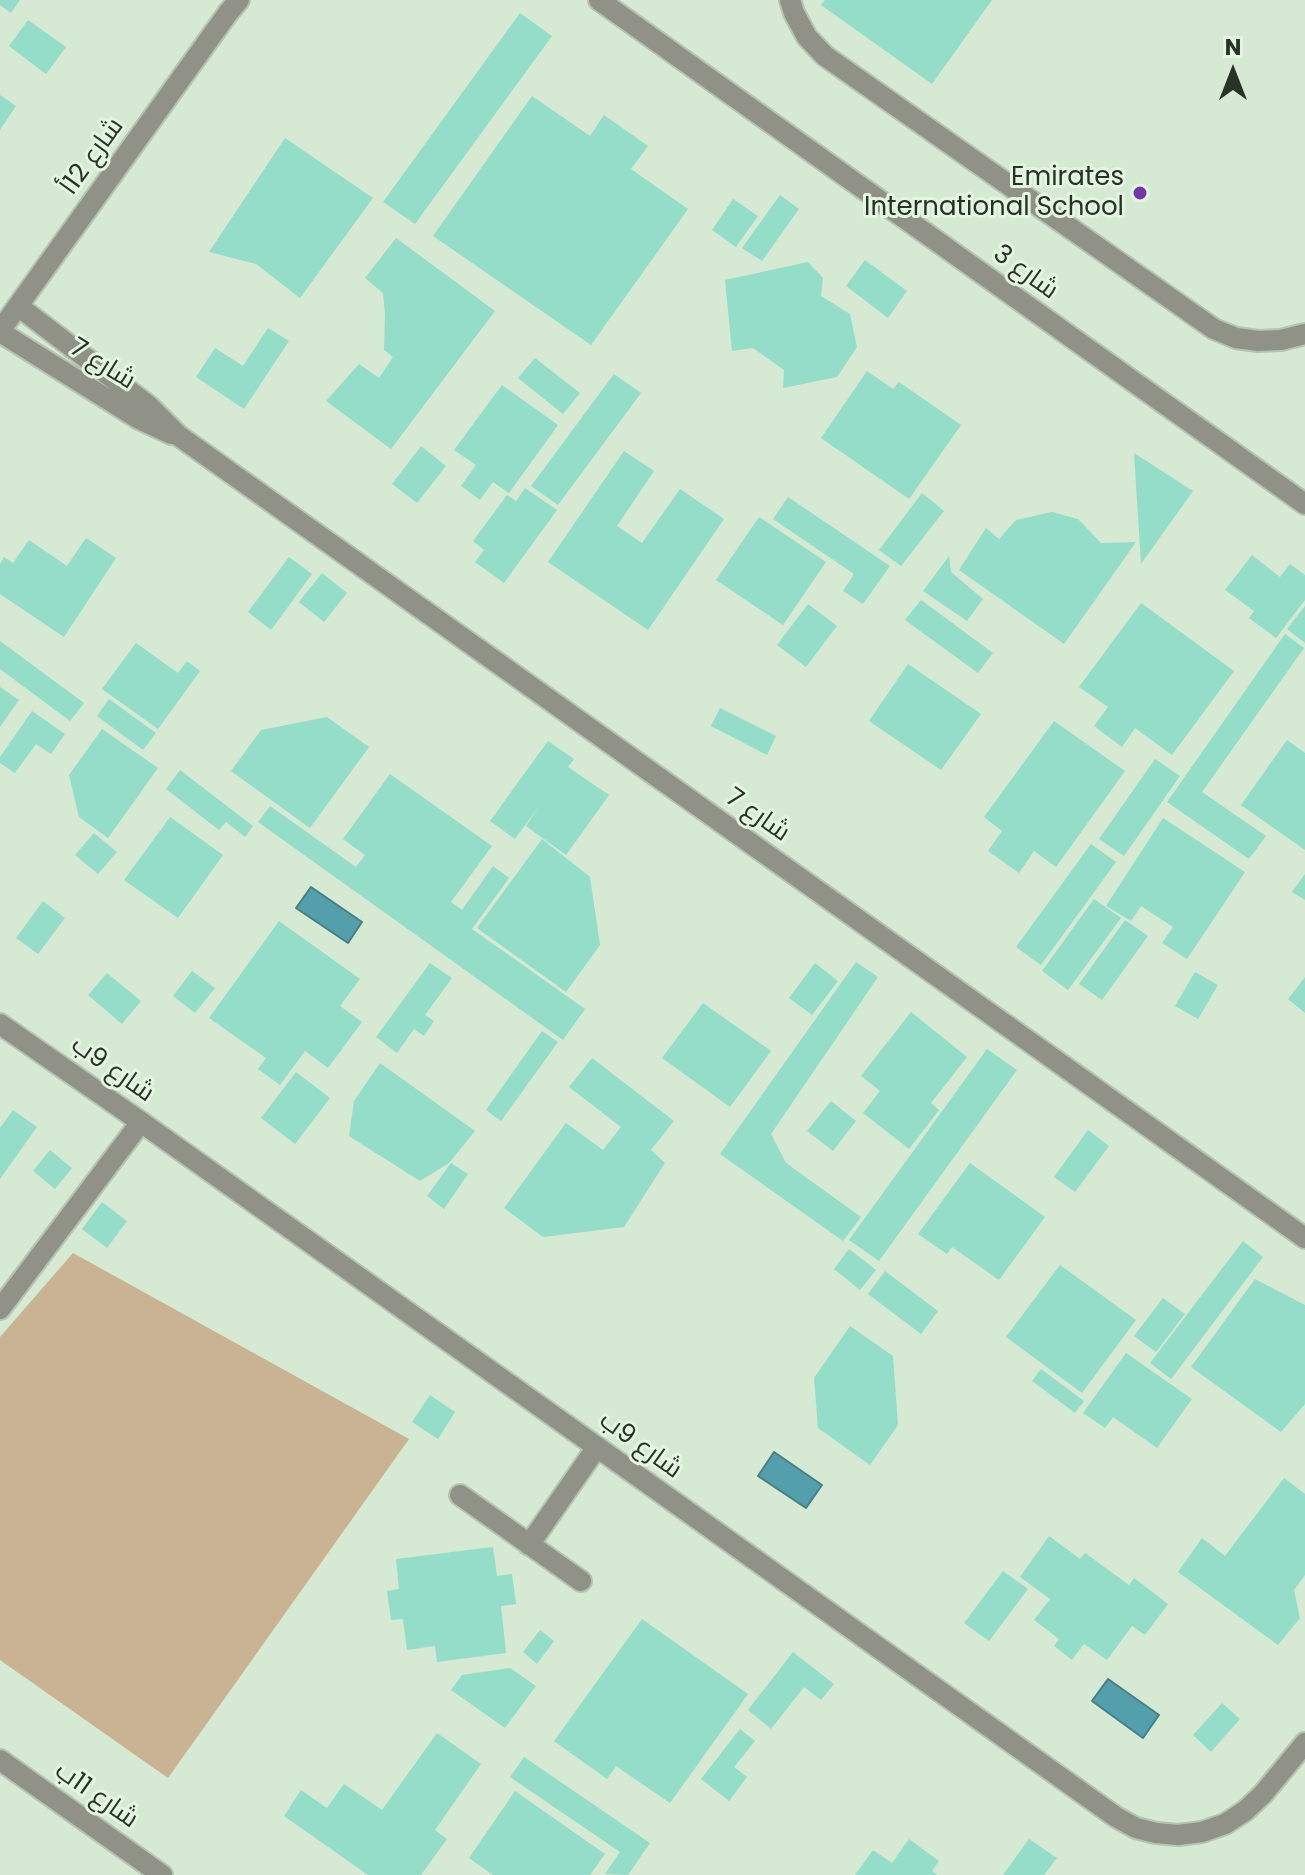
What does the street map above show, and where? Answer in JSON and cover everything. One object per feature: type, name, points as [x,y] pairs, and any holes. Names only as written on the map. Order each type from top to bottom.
[{"type":"street","name":"شارع 3","points":[[599,0],[1305,504]]},
{"type":"street","points":[[790,0],[807,37],[825,56],[1214,329],[1236,338],[1258,341],[1305,334]]},
{"type":"street","name":"شارع 12أ","points":[[0,332],[233,4]]},
{"type":"street","name":"شارع 7","points":[[18,306],[149,406],[179,436],[1305,1238]]},
{"type":"street","name":"شارع 7","points":[[0,332],[139,419],[179,436]]},
{"type":"street","name":"شارع 9ب","points":[[0,1024],[1116,1817],[1136,1828],[1178,1835],[1202,1832],[1225,1824],[1263,1794],[1305,1743]]},
{"type":"street","points":[[0,1309],[141,1122]]},
{"type":"street","points":[[529,1545],[597,1447]]},
{"type":"street","points":[[460,1495],[581,1581]]},
{"type":"street","name":"شارع 11ب","points":[[0,1760],[162,1875]]},
{"type":"shaded area","points":[[73,1253],[409,1439],[168,1778],[0,1660],[0,1337]]},
{"type":"water","points":[[311,887],[362,922],[348,943],[296,908]]},
{"type":"water","points":[[774,1452],[822,1485],[806,1508],[758,1476]]},
{"type":"water","points":[[1108,1679],[1159,1715],[1143,1738],[1092,1701]]},
{"type":"building","points":[[0,0],[20,0],[11,13],[0,5]]},
{"type":"building","points":[[825,0],[992,0],[932,84],[821,5]]},
{"type":"building","points":[[520,13],[552,36],[415,224],[383,202]]},
{"type":"building","points":[[28,20],[66,47],[46,74],[9,46]]},
{"type":"building","points":[[0,95],[16,106],[0,130]]},
{"type":"building","points":[[532,96],[590,136],[604,115],[648,146],[631,169],[688,209],[591,345],[433,236]]},
{"type":"building","points":[[285,138],[373,198],[300,298],[256,264],[209,252]]},
{"type":"building","points":[[780,195],[799,209],[762,261],[742,248]]},
{"type":"building","points":[[733,199],[758,216],[736,247],[712,230]]},
{"type":"building","points":[[396,238],[495,311],[391,449],[326,401],[359,364],[379,378],[393,357],[384,350],[383,293],[365,278]]},
{"type":"building","points":[[865,260],[907,291],[888,318],[846,286]]},
{"type":"building","points":[[808,262],[823,278],[821,296],[850,314],[857,347],[837,377],[783,388],[784,370],[753,348],[732,351],[725,280]]},
{"type":"building","points":[[268,328],[289,341],[244,409],[196,377],[215,348],[243,366]]},
{"type":"building","points":[[535,358],[580,393],[563,414],[518,378]]},
{"type":"building","points":[[867,371],[893,389],[899,382],[961,425],[909,499],[821,438]]},
{"type":"building","points":[[614,374],[641,393],[558,505],[531,486]]},
{"type":"building","points":[[502,385],[558,425],[509,493],[493,482],[480,500],[461,486],[476,465],[454,450]]},
{"type":"building","points":[[421,446],[446,466],[417,503],[392,484]]},
{"type":"building","points":[[624,451],[654,471],[617,526],[642,543],[680,489],[724,519],[648,630],[548,562]]},
{"type":"building","points":[[1134,453],[1193,491],[1141,564]]},
{"type":"building","points":[[525,488],[557,510],[504,583],[475,562],[484,550],[473,541],[507,495],[516,501]]},
{"type":"building","points":[[922,493],[944,511],[901,566],[879,550]]},
{"type":"building","points":[[788,497],[890,566],[863,604],[843,591],[854,574],[773,519]]},
{"type":"building","points":[[1052,512],[1078,519],[1101,543],[1136,542],[1064,644],[959,570],[986,528],[999,539],[1016,520]]},
{"type":"building","points":[[759,517],[826,562],[783,625],[716,580]]},
{"type":"building","points":[[86,538],[116,558],[64,637],[0,594],[0,564],[4,557],[13,563],[29,540],[67,566]]},
{"type":"building","points":[[1252,555],[1280,577],[1290,564],[1305,575],[1305,600],[1276,638],[1249,618],[1254,611],[1225,590]]},
{"type":"building","points":[[949,556],[951,572],[983,599],[967,621],[923,591]]},
{"type":"building","points":[[289,557],[312,574],[271,630],[248,612]]},
{"type":"building","points":[[322,573],[347,593],[324,622],[299,602]]},
{"type":"building","points":[[921,600],[993,653],[978,673],[905,620]]},
{"type":"building","points":[[1141,603],[1234,671],[1172,755],[1135,728],[1122,747],[1094,726],[1108,707],[1079,687]]},
{"type":"building","points":[[808,604],[837,626],[806,667],[777,645]]},
{"type":"building","points":[[1305,606],[1305,643],[1287,629]]},
{"type":"building","points":[[1285,634],[1304,648],[1202,792],[1266,836],[1249,859],[1167,802]]},
{"type":"building","points":[[0,641],[84,703],[70,721],[0,669]]},
{"type":"building","points":[[136,643],[178,673],[187,661],[200,671],[158,729],[102,689]]},
{"type":"building","points":[[908,664],[981,714],[941,770],[869,721]]},
{"type":"building","points":[[0,687],[19,700],[0,727]]},
{"type":"building","points":[[109,699],[156,733],[143,750],[97,716]]},
{"type":"building","points":[[720,708],[776,736],[767,755],[711,726]]},
{"type":"building","points":[[32,711],[65,734],[51,754],[36,744],[15,773],[0,763],[0,757]]},
{"type":"building","points":[[327,717],[369,747],[310,828],[231,771],[261,730]]},
{"type":"building","points":[[1054,721],[1125,771],[1056,867],[1034,851],[1019,873],[988,851],[1002,831],[984,817]]},
{"type":"building","points":[[102,729],[158,768],[108,838],[79,817],[69,775]]},
{"type":"building","points":[[1287,740],[1305,753],[1305,850],[1241,805]]},
{"type":"building","points":[[548,741],[574,759],[568,767],[609,795],[566,855],[526,826],[539,806],[515,839],[490,821]]},
{"type":"building","points":[[1155,759],[1180,776],[1124,856],[1099,839]]},
{"type":"building","points":[[180,770],[253,826],[245,837],[226,822],[219,830],[166,789]]},
{"type":"building","points":[[390,774],[492,846],[451,902],[462,910],[493,866],[509,878],[472,929],[585,1009],[563,1040],[258,822],[270,806],[356,867],[365,855],[343,839]]},
{"type":"building","points":[[170,817],[223,855],[178,918],[124,880]]},
{"type":"building","points":[[1163,818],[1245,872],[1187,959],[1162,943],[1173,927],[1141,906],[1131,921],[1106,906]]},
{"type":"building","points":[[94,833],[117,852],[98,874],[75,855]]},
{"type":"building","points":[[542,839],[590,877],[600,945],[566,992],[477,928]]},
{"type":"building","points":[[1091,844],[1116,862],[1041,965],[1016,947]]},
{"type":"building","points":[[1305,874],[1305,900],[1292,892]]},
{"type":"building","points":[[1094,899],[1121,918],[1068,990],[1042,971]]},
{"type":"building","points":[[43,901],[65,918],[38,954],[16,938]]},
{"type":"building","points":[[1125,920],[1148,936],[1102,1000],[1079,984]]},
{"type":"building","points":[[279,921],[360,979],[340,1006],[362,1022],[328,1068],[305,1051],[280,1085],[258,1069],[266,1058],[209,1018]]},
{"type":"building","points":[[856,962],[878,977],[771,1134],[786,1163],[861,1217],[843,1241],[720,1154]]},
{"type":"building","points":[[430,963],[452,978],[425,1015],[434,1021],[424,1036],[414,1029],[397,1053],[376,1037]]},
{"type":"building","points":[[815,963],[838,981],[812,1015],[789,998]]},
{"type":"building","points":[[192,971],[215,988],[195,1013],[173,996]]},
{"type":"building","points":[[1195,972],[1218,985],[1198,1019],[1175,1006]]},
{"type":"building","points":[[107,973],[141,1001],[122,1024],[88,995]]},
{"type":"building","points":[[1305,977],[1305,1013],[1288,999]]},
{"type":"building","points":[[703,1003],[771,1051],[730,1107],[662,1058]]},
{"type":"building","points":[[911,1012],[967,1057],[931,1103],[939,1110],[909,1149],[863,1113],[880,1091],[861,1076]]},
{"type":"building","points":[[542,1031],[558,1042],[501,1121],[486,1110]]},
{"type":"building","points":[[987,1049],[1017,1070],[879,1261],[849,1240]]},
{"type":"building","points":[[592,1058],[674,1121],[651,1150],[665,1163],[624,1227],[543,1237],[504,1208],[566,1123],[603,1150],[621,1127],[569,1087]]},
{"type":"building","points":[[380,1063],[475,1131],[449,1163],[420,1181],[349,1136],[354,1101]]},
{"type":"building","points":[[296,1072],[330,1098],[295,1144],[261,1118]]},
{"type":"building","points":[[831,1101],[856,1121],[833,1151],[807,1131]]},
{"type":"building","points":[[13,1110],[37,1127],[0,1179],[0,1128]]},
{"type":"building","points":[[1088,1130],[1109,1146],[1075,1192],[1054,1177]]},
{"type":"building","points":[[50,1150],[72,1168],[55,1189],[33,1171]]},
{"type":"building","points":[[451,1163],[468,1174],[444,1209],[427,1196]]},
{"type":"building","points":[[970,1163],[1045,1217],[999,1280],[952,1247],[947,1254],[918,1234]]},
{"type":"building","points":[[102,1202],[127,1221],[107,1248],[82,1229]]},
{"type":"building","points":[[1243,1241],[1263,1257],[1171,1379],[1150,1363]]},
{"type":"building","points":[[849,1249],[876,1270],[860,1290],[834,1269]]},
{"type":"building","points":[[1060,1265],[1136,1320],[1082,1393],[1006,1337]]},
{"type":"building","points":[[885,1271],[938,1311],[921,1334],[868,1294]]},
{"type":"building","points":[[1255,1279],[1305,1305],[1305,1404],[1281,1432],[1191,1367]]},
{"type":"building","points":[[1163,1298],[1185,1314],[1156,1352],[1134,1336]]},
{"type":"building","points":[[850,1326],[893,1356],[898,1425],[870,1465],[818,1428],[814,1378]]},
{"type":"building","points":[[1126,1353],[1192,1399],[1157,1448],[1113,1417],[1105,1428],[1083,1413]]},
{"type":"building","points":[[1041,1369],[1084,1401],[1075,1413],[1032,1381]]},
{"type":"building","points":[[430,1395],[455,1412],[438,1439],[412,1422]]},
{"type":"building","points":[[1284,1478],[1305,1494],[1305,1575],[1294,1590],[1300,1618],[1278,1645],[1178,1572],[1202,1538],[1225,1556]]},
{"type":"building","points":[[1049,1536],[1080,1559],[1085,1553],[1129,1585],[1134,1578],[1168,1604],[1145,1635],[1132,1626],[1107,1660],[1084,1644],[1072,1660],[1054,1646],[1059,1639],[1034,1620],[1050,1599],[1020,1577]]},
{"type":"building","points":[[493,1547],[497,1576],[512,1574],[516,1604],[501,1606],[506,1653],[437,1662],[435,1646],[407,1650],[403,1619],[391,1620],[387,1591],[399,1589],[396,1559]]},
{"type":"building","points":[[1003,1571],[1028,1589],[989,1641],[964,1623]]},
{"type":"building","points":[[642,1619],[748,1694],[670,1803],[616,1766],[607,1779],[554,1741]]},
{"type":"building","points":[[540,1630],[554,1641],[537,1664],[523,1652]]},
{"type":"building","points":[[793,1652],[834,1684],[821,1700],[804,1687],[771,1729],[748,1710]]},
{"type":"building","points":[[510,1668],[536,1686],[505,1728],[451,1690],[462,1675]]},
{"type":"building","points":[[1222,1703],[1240,1719],[1211,1752],[1193,1735]]},
{"type":"building","points":[[740,1729],[755,1741],[734,1767],[747,1777],[729,1801],[701,1779]]},
{"type":"building","points":[[437,1733],[481,1764],[435,1830],[447,1839],[421,1875],[368,1875],[284,1816],[301,1790],[327,1808],[344,1784],[382,1810]]},
{"type":"building","points":[[524,1757],[650,1843],[628,1875],[605,1874],[620,1852],[510,1777]]},
{"type":"building","points":[[515,1791],[605,1854],[590,1875],[493,1875],[469,1858]]},
{"type":"building","points":[[909,1839],[939,1861],[932,1871],[937,1875],[855,1875],[873,1850],[892,1863]]},
{"type":"building","points":[[1029,1839],[1057,1858],[1044,1875],[1003,1875]]},
{"type":"place","name":"Emirates International School","points":[[1140,193]]}]
